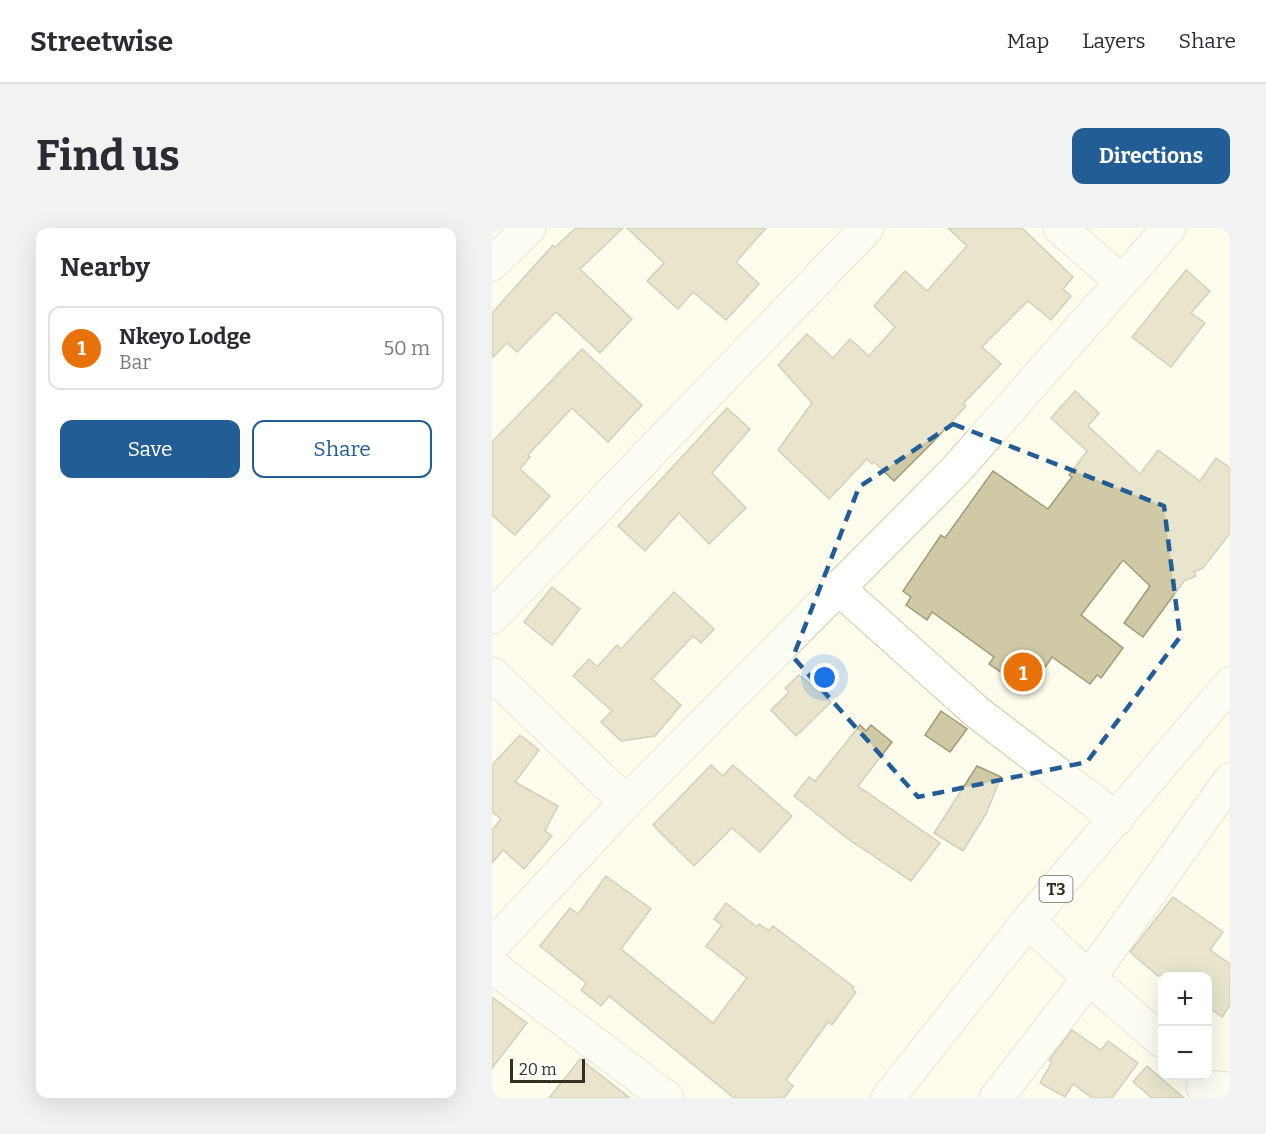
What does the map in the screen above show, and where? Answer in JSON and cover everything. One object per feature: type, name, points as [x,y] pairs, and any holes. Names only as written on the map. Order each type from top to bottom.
[{"type":"main road","points":[[492,264],[529,228]]},
{"type":"main road","points":[[492,617],[867,228]]},
{"type":"main road","points":[[1060,228],[1120,280]]},
{"type":"main road","points":[[492,946],[626,802],[797,632],[837,587],[956,470],[1120,280],[1168,228]]},
{"type":"main road","points":[[837,587],[978,713],[1117,819]]},
{"type":"main road","points":[[492,674],[626,802]]},
{"type":"main road","name":"T3","points":[[888,1098],[1028,921],[1230,684]]},
{"type":"main road","points":[[996,1098],[1089,978],[1230,780]]},
{"type":"main road","points":[[1028,921],[1158,1038]]},
{"type":"main road","points":[[492,966],[667,1098]]},
{"type":"highlighted area","points":[[953,424],[1164,506],[1180,637],[1087,762],[918,797],[793,657],[859,487]]},
{"type":"building","points":[[576,228],[623,228],[580,269],[632,319],[600,353],[556,312],[517,352],[507,343],[492,358],[492,313],[553,245],[555,247]]},
{"type":"building","points":[[627,228],[766,228],[736,262],[759,284],[726,320],[693,292],[678,309],[647,281],[664,263]]},
{"type":"building","points":[[948,228],[1022,228],[1073,277],[1063,289],[1071,296],[1051,320],[1028,301],[982,347],[1001,364],[963,404],[966,406],[894,481],[874,462],[872,464],[867,459],[829,499],[778,450],[812,403],[778,365],[807,334],[833,358],[850,339],[869,356],[895,327],[874,306],[905,271],[927,291],[967,246]]},
{"type":"building","points":[[1186,270],[1210,291],[1191,313],[1205,323],[1171,367],[1132,337]]},
{"type":"building","points":[[582,349],[642,405],[608,442],[572,408],[528,455],[530,457],[520,469],[550,496],[515,535],[492,515],[492,442]]},
{"type":"building","points":[[1075,391],[1099,413],[1088,426],[1140,474],[1158,450],[1200,481],[1216,458],[1230,468],[1230,533],[1203,568],[1194,572],[1196,576],[1184,581],[1143,637],[1124,623],[1150,586],[1123,560],[1081,615],[1123,648],[1101,678],[1097,675],[1090,684],[1052,657],[1029,691],[989,664],[994,657],[932,612],[927,620],[906,605],[911,597],[903,591],[941,535],[945,538],[993,471],[1048,509],[1072,477],[1069,475],[1087,451],[1051,418]]},
{"type":"building","points":[[727,408],[750,429],[712,473],[746,508],[709,544],[679,513],[645,551],[618,526]]},
{"type":"building","points":[[552,587],[580,609],[552,645],[524,622]]},
{"type":"building","points":[[674,592],[714,629],[701,643],[693,636],[652,679],[681,705],[655,736],[621,741],[601,722],[612,711],[573,676],[589,659],[597,667],[617,645],[621,649]]},
{"type":"building","points":[[799,675],[831,702],[796,736],[771,710],[789,692],[785,688]]},
{"type":"building","points":[[941,711],[967,729],[950,752],[925,735]]},
{"type":"building","points":[[860,725],[866,731],[871,725],[892,742],[858,786],[940,843],[911,881],[848,839],[794,796],[809,777],[815,781]]},
{"type":"building","points":[[520,735],[539,750],[515,782],[558,806],[545,831],[552,836],[524,869],[503,850],[492,863],[492,830],[501,819],[492,812],[492,765]]},
{"type":"building","points":[[711,765],[723,776],[733,765],[792,816],[760,852],[732,828],[694,866],[653,825]]},
{"type":"building","points":[[977,766],[1001,777],[986,814],[963,851],[934,833]]},
{"type":"building","points":[[606,876],[651,909],[621,949],[713,1023],[747,978],[706,946],[722,925],[714,919],[726,903],[757,927],[759,924],[769,931],[773,926],[854,987],[852,989],[856,992],[832,1025],[828,1022],[786,1080],[793,1086],[784,1098],[734,1098],[609,996],[601,1006],[581,990],[586,983],[540,946],[570,908],[578,914]]},
{"type":"building","points":[[1173,897],[1223,932],[1210,950],[1230,964],[1230,1005],[1222,1017],[1212,1010],[1212,972],[1158,972],[1158,976],[1130,952]]},
{"type":"building","points":[[492,997],[527,1023],[492,1068]]},
{"type":"building","points":[[1072,1030],[1101,1050],[1108,1041],[1138,1063],[1112,1098],[1092,1098],[1073,1084],[1065,1097],[1040,1083],[1052,1062],[1049,1060]]},
{"type":"building","points":[[580,1059],[630,1098],[549,1098]]},
{"type":"building","points":[[1147,1066],[1158,1076],[1158,1080],[1163,1080],[1184,1098],[1152,1098],[1133,1082]]},
{"type":"place","name":"Nkeyo Lodge","points":[[1023,672]]}]
